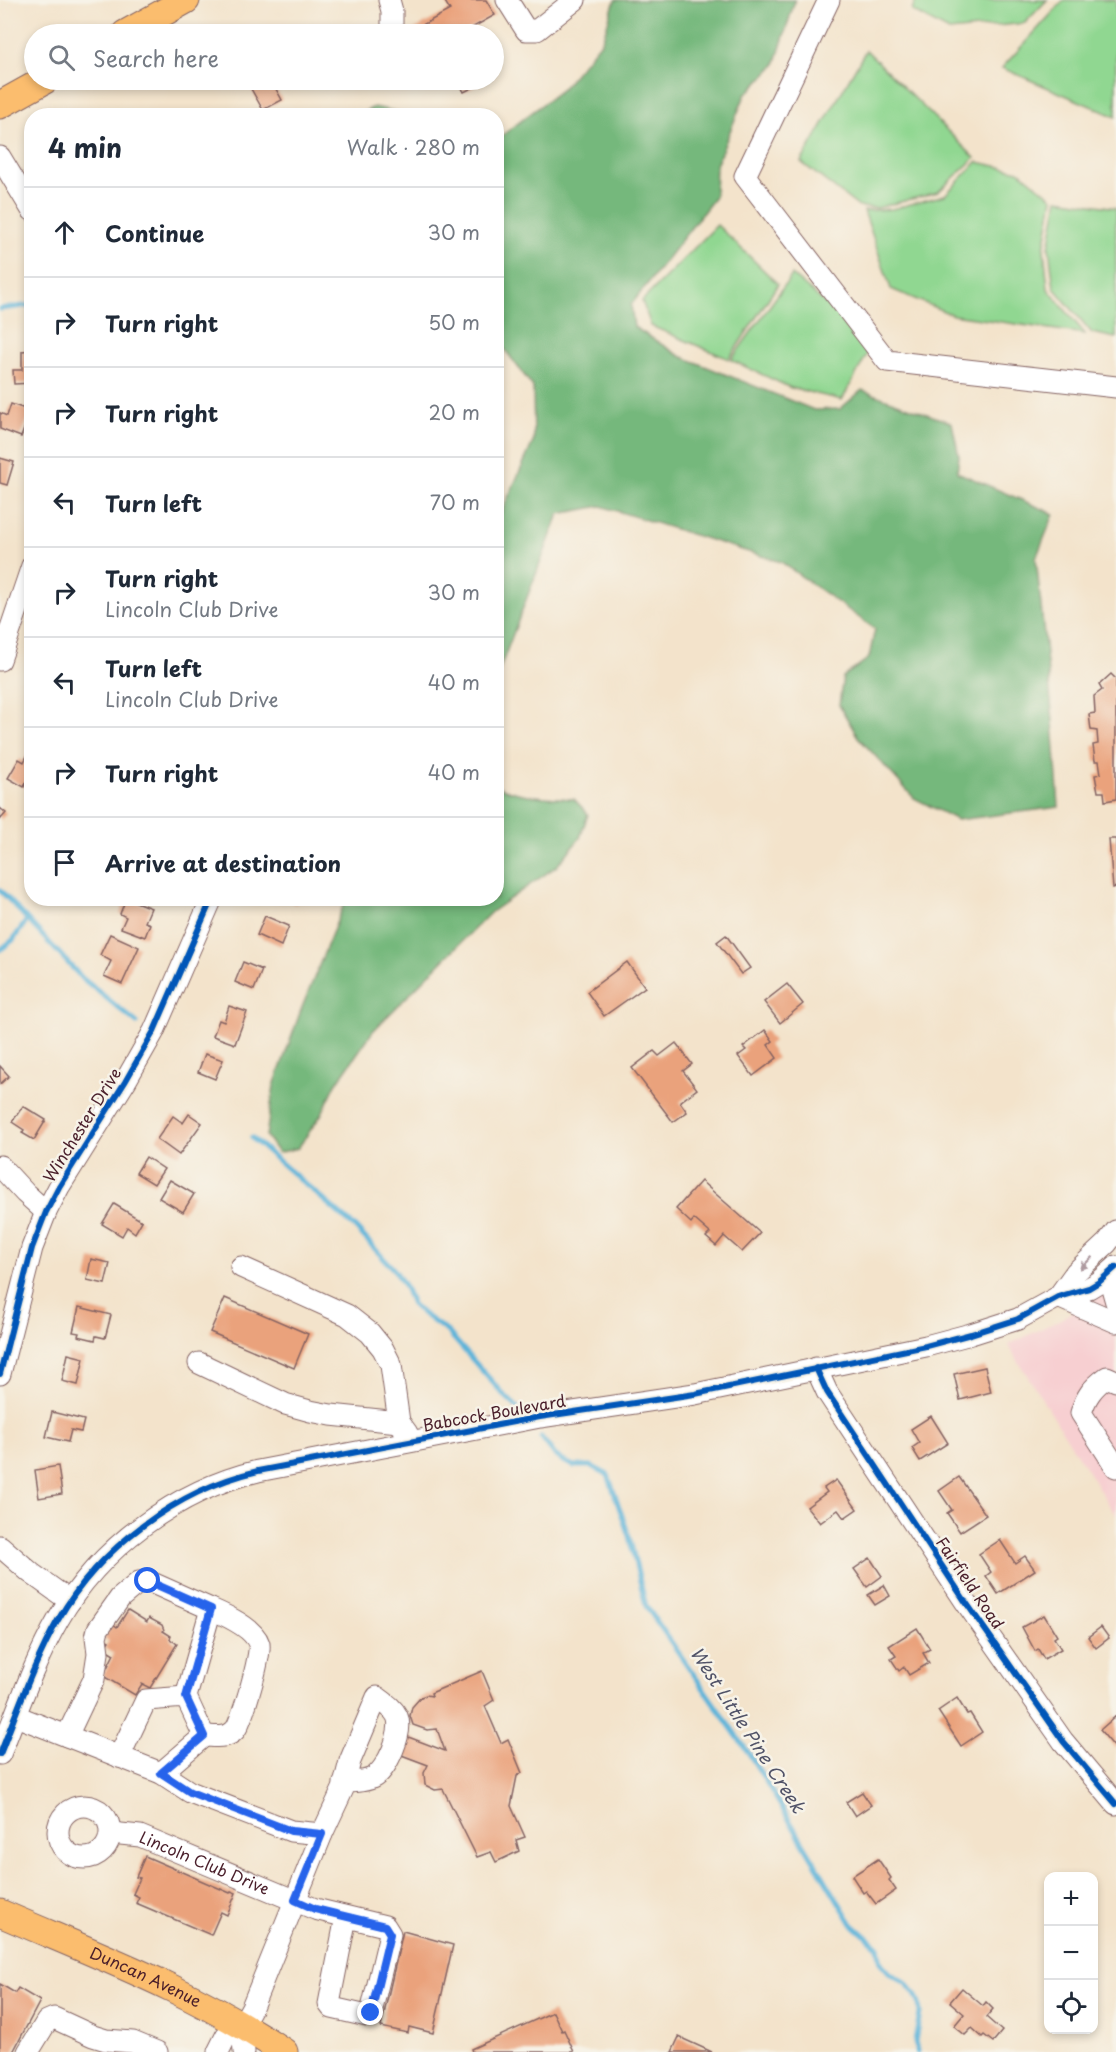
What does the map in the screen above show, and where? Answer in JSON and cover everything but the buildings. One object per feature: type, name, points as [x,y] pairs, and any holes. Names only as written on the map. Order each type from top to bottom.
[{"type":"main road","points":[[143,24],[186,0]]},
{"type":"main road","points":[[0,105],[27,90]]},
{"type":"main road","name":"Duncan Avenue","points":[[0,1913],[213,2008],[284,2052]]},
{"type":"street","points":[[389,0],[392,24]]},
{"type":"street","points":[[507,0],[526,30],[537,30],[575,0]]},
{"type":"street","points":[[829,0],[745,176],[887,361],[1116,387]]},
{"type":"street","points":[[0,157],[24,197]]},
{"type":"street","points":[[0,660],[24,590]]},
{"type":"street","name":"Winchester Drive","points":[[0,1374],[32,1248],[46,1212],[154,1031],[209,906]]},
{"type":"street","points":[[0,1166],[46,1212]]},
{"type":"street","name":"Babcock Boulevard","points":[[1058,1297],[1076,1272],[1116,1232]]},
{"type":"street","points":[[241,1267],[346,1315],[370,1333],[383,1349],[391,1365],[399,1422],[412,1441]]},
{"type":"street","points":[[1116,1267],[1110,1281],[1116,1302]]},
{"type":"street","name":"Babcock Boulevard","points":[[0,1754],[46,1642],[70,1601],[107,1557],[136,1531],[184,1499],[204,1489],[239,1475],[540,1417],[695,1394],[926,1346],[1018,1319],[1058,1297],[1089,1288],[1116,1267]]},
{"type":"street","points":[[1058,1297],[1116,1322]]},
{"type":"street","points":[[199,1363],[285,1404],[331,1415],[399,1422]]},
{"type":"street","name":"Fairfield Road","points":[[816,1368],[827,1392],[965,1601],[1063,1741],[1116,1804]]},
{"type":"street","points":[[1112,1379],[1097,1384],[1089,1393],[1081,1413],[1110,1444],[1116,1467]]},
{"type":"street","points":[[0,1546],[31,1573],[70,1601]]},
{"type":"street","points":[[67,1736],[94,1679],[98,1653],[96,1637],[98,1629],[120,1598],[139,1582],[148,1581],[228,1616],[252,1634],[259,1644],[260,1655],[235,1730],[224,1737],[204,1736],[161,1773]]},
{"type":"street","points":[[204,1736],[186,1697],[211,1609]]},
{"type":"street","points":[[119,1757],[146,1700],[186,1697]]},
{"type":"street","points":[[15,1716],[161,1773],[190,1792],[291,1831],[322,1834]]},
{"type":"street","points":[[218,2052],[226,2036],[242,2025],[252,2007],[344,1783]]},
{"type":"street","name":"Lincoln Club Drive","points":[[111,1833],[140,1836],[315,1909],[385,1926],[390,1934],[371,2013],[367,2016],[332,2008],[329,2004],[346,1917]]},
{"type":"street","points":[[28,2052],[47,2021],[54,2018],[93,2036],[102,2046],[133,2042],[158,2052]]},
{"type":"street","points":[[242,2025],[244,2052]]},
{"type":"shaded area","points":[[1116,1286],[1116,1516],[1008,1345],[1059,1320]]},
{"type":"green space","points":[[615,0],[795,0],[775,65],[745,95],[716,165],[715,197],[631,305],[634,327],[680,356],[814,410],[840,409],[862,390],[952,423],[959,456],[957,472],[1054,514],[1036,558],[1053,721],[1059,807],[957,820],[914,798],[858,737],[839,705],[843,677],[869,658],[875,629],[781,562],[601,506],[559,514],[504,658],[504,506],[534,440],[533,387],[504,348],[504,134],[562,89],[602,41]]},
{"type":"green space","points":[[916,0],[1047,0],[1025,23],[949,31],[912,11]]},
{"type":"green space","points":[[1064,0],[1116,0],[1116,117],[1002,68]]},
{"type":"green space","points":[[866,50],[975,158],[938,192],[877,208],[859,207],[801,162]]},
{"type":"green space","points":[[977,162],[1019,171],[1053,198],[1044,249],[1048,289],[1085,334],[953,315],[891,289],[864,211],[892,209],[945,195]]},
{"type":"green space","points":[[1058,199],[1116,208],[1116,338],[1092,333],[1054,288],[1049,247]]},
{"type":"green space","points":[[717,225],[778,284],[729,359],[651,326],[642,301]]},
{"type":"green space","points":[[792,275],[857,330],[870,349],[842,400],[791,388],[731,360]]},
{"type":"green space","points":[[504,789],[544,797],[574,799],[588,814],[580,838],[557,866],[504,903]]},
{"type":"green space","points":[[343,906],[500,906],[373,1031],[336,1084],[321,1115],[298,1148],[278,1153],[266,1136],[274,1086],[301,1010]]},
{"type":"waterway","points":[[0,309],[24,306]]},
{"type":"waterway","name":"West Little Pine Creek","points":[[0,890],[82,978],[137,1023]]},
{"type":"waterway","points":[[0,950],[13,940],[27,920]]},
{"type":"waterway","name":"West Little Pine Creek","points":[[252,1138],[356,1228],[396,1272],[412,1304],[448,1332],[521,1411]]},
{"type":"waterway","name":"West Little Pine Creek","points":[[541,1437],[555,1455],[563,1461],[574,1466],[591,1466],[608,1475],[629,1536],[646,1606],[750,1755],[852,1924],[878,1947],[881,1963],[889,1972],[907,1984],[915,1994],[920,2013],[915,2041],[917,2052]]},
{"type":"cycle path","points":[[0,1374],[32,1248],[46,1212],[154,1031],[209,906]]},
{"type":"cycle path","points":[[0,1754],[41,1652],[75,1594],[118,1546],[143,1526],[198,1492],[258,1471],[540,1417],[695,1394],[926,1346],[1018,1319],[1058,1297],[1089,1288],[1116,1267]]},
{"type":"cycle path","points":[[816,1368],[827,1392],[965,1601],[1063,1741],[1116,1804]]},
{"type":"route","points":[[148,1581],[211,1609],[186,1697],[204,1736],[161,1773],[190,1792],[291,1831],[322,1834],[295,1900],[315,1909],[385,1926],[390,1934],[371,2013]]}]
